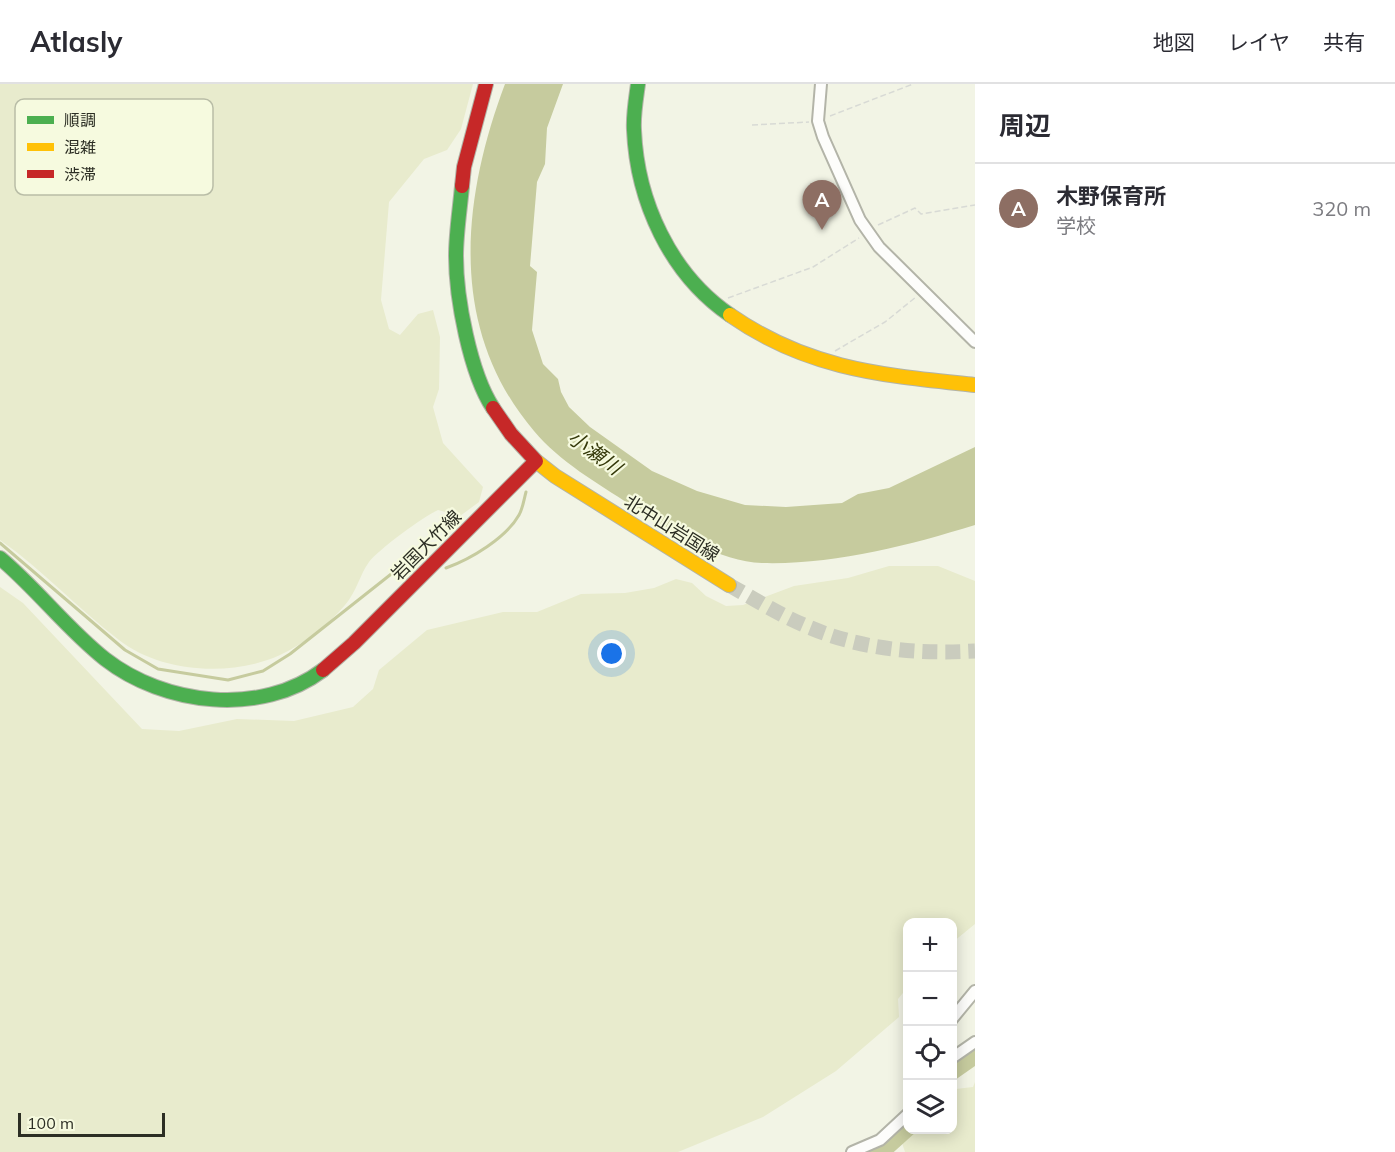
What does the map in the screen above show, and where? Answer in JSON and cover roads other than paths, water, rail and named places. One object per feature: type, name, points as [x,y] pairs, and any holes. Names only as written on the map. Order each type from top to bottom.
[{"type":"main road","points":[[486,84],[464,167],[456,256],[459,287],[474,370],[489,400],[512,434],[536,461]]},
{"type":"main road","points":[[638,84],[632,114],[633,144],[644,197],[651,218],[669,251],[714,304],[771,341],[823,361],[888,375],[975,385]]},
{"type":"main road","name":"岩国大竹線","points":[[0,558],[23,576],[100,654],[123,671],[165,692],[201,700],[232,701],[300,685],[320,672],[536,461]]},
{"type":"main road","name":"北中山岩国線","points":[[536,461],[555,476],[729,585]]},
{"type":"street","points":[[821,84],[818,121],[831,158],[868,232],[975,342]]},
{"type":"street","points":[[957,1013],[975,991]]},
{"type":"street","points":[[957,1055],[975,1042]]},
{"type":"street","points":[[852,1152],[880,1140],[903,1118]]},
{"type":"water","name":"小瀬川","points":[[505,84],[563,84],[547,128],[545,164],[537,182],[530,266],[537,272],[532,330],[543,364],[558,379],[561,392],[569,407],[590,427],[652,471],[697,491],[745,505],[786,507],[842,503],[858,494],[889,488],[975,447],[975,525],[870,553],[789,563],[745,561],[711,550],[660,524],[555,453],[534,431],[506,392],[487,351],[475,308],[471,264],[472,219],[479,173],[490,128]]},
{"type":"waterway","points":[[446,568],[477,553],[506,532],[519,515],[526,492]]},
{"type":"waterway","points":[[0,543],[125,650],[158,669],[228,680],[263,671],[290,654],[395,571],[403,566],[413,566]]},
{"type":"waterway","points":[[957,1068],[975,1055]]},
{"type":"waterway","points":[[873,1152],[887,1146],[903,1132]]},
{"type":"tunnel","points":[[729,585],[801,624],[851,641],[913,651],[975,651]]},
{"type":"place","name":"木野保育所","points":[[822,230]]}]
